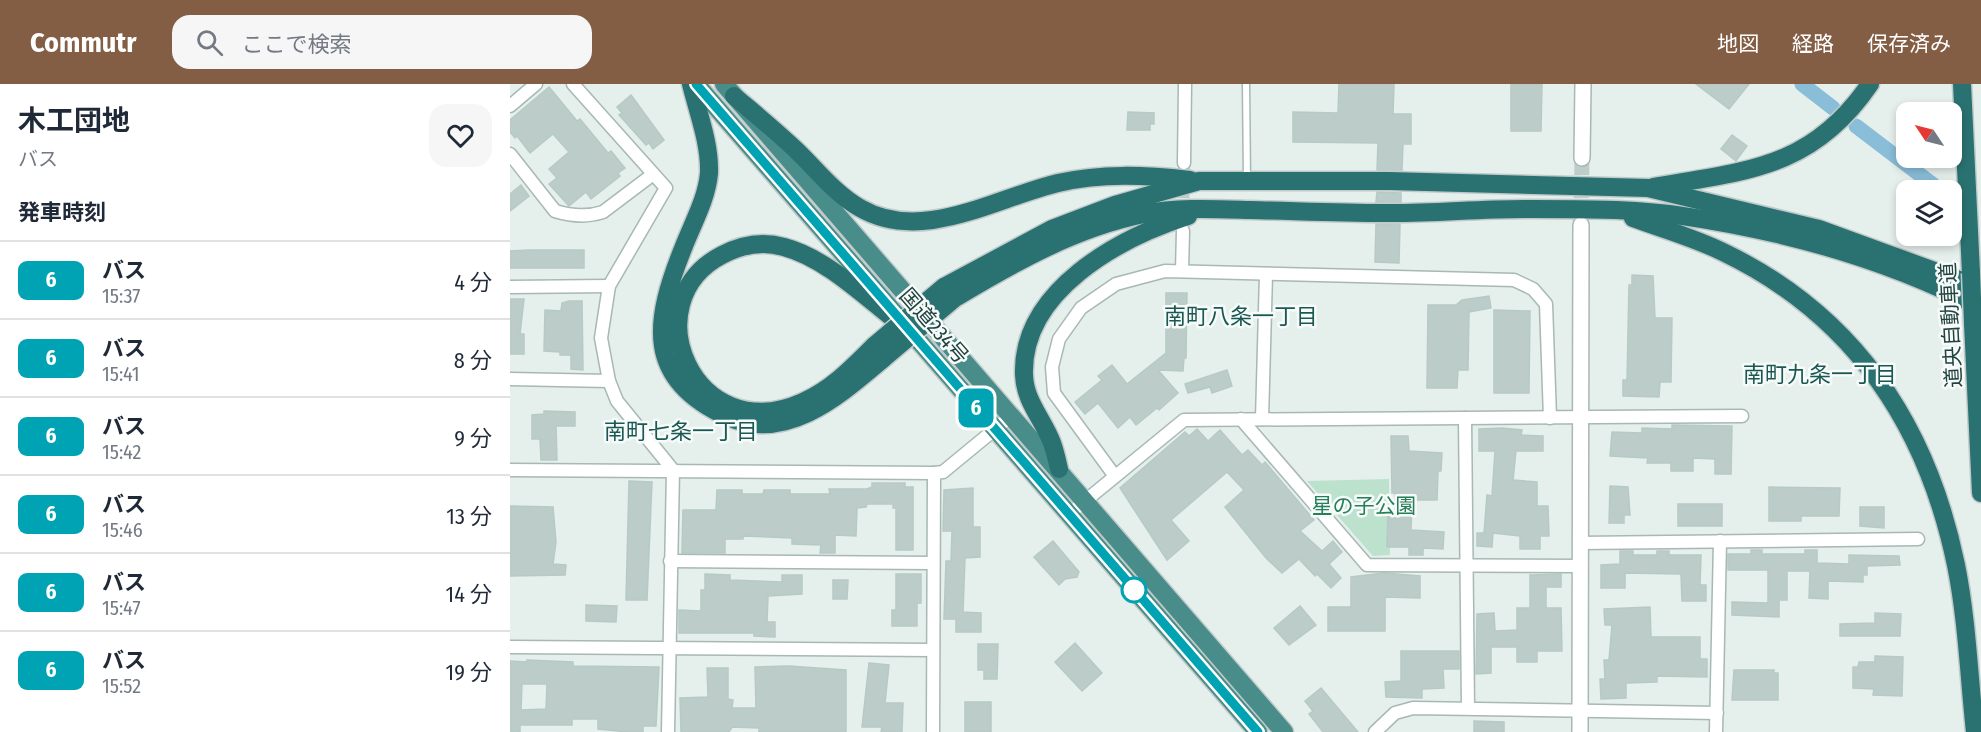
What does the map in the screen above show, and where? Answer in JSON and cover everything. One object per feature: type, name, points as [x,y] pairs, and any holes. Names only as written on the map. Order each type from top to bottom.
[{"type":"highway","name":"国道234号","points":[[693,84],[1068,515],[1269,729]]},
{"type":"highway","points":[[693,84],[707,143],[709,174],[702,203],[664,302],[662,337],[667,364],[680,387],[705,406],[740,422],[769,424],[798,418],[820,408],[879,352],[949,292],[1052,229],[1115,205],[1199,181]]},
{"type":"highway","points":[[729,90],[795,149],[843,197],[861,209],[883,218],[912,223],[943,218],[1058,183],[1098,177],[1143,175],[1199,181],[1389,181],[1648,188],[1759,169],[1806,147],[1816,142],[1854,108],[1870,84]]},
{"type":"highway","name":"道央自動車道","points":[[1962,84],[1971,273],[1977,315],[1981,493]]},
{"type":"highway","name":"国道234号","points":[[729,90],[1059,469],[1269,729]]},
{"type":"highway","points":[[1648,188],[1819,229],[1959,280],[1981,292]]},
{"type":"highway","points":[[949,292],[1086,230],[1147,213],[1212,208],[1388,214],[1532,209],[1674,214],[1759,230],[1824,246],[1912,278],[1977,315]]},
{"type":"highway","points":[[1059,469],[1051,441],[1029,401],[1024,377],[1025,353],[1032,330],[1060,291],[1082,270],[1106,253],[1172,221],[1212,208]]},
{"type":"highway","points":[[1615,212],[1722,251],[1775,281],[1819,315],[1854,349],[1897,404],[1934,485],[1947,525],[1957,568],[1975,732]]},
{"type":"highway","points":[[879,352],[834,384],[801,402],[767,411],[740,409],[715,398],[695,380],[682,356],[678,332],[683,303],[694,279],[711,261],[733,249],[758,244],[782,246],[828,266],[907,329]]},
{"type":"street","points":[[510,106],[536,84]]},
{"type":"street","points":[[573,84],[666,188],[609,286],[601,338],[609,381],[617,401],[673,470],[668,732]]},
{"type":"street","points":[[1184,163],[1185,84]]},
{"type":"street","points":[[1582,158],[1583,84]]},
{"type":"street","points":[[510,154],[555,211],[566,215],[594,215],[603,212],[652,175]]},
{"type":"street","points":[[1580,732],[1581,225]]},
{"type":"street","points":[[1182,271],[1183,231]]},
{"type":"street","points":[[1114,475],[1054,393],[1052,367],[1059,339],[1081,308],[1116,284],[1166,271],[1514,280],[1533,289],[1546,304],[1550,418]]},
{"type":"street","points":[[1262,419],[1266,274]]},
{"type":"street","points":[[510,286],[609,286]]},
{"type":"street","points":[[510,379],[609,381]]},
{"type":"street","points":[[510,470],[934,473],[943,472],[1011,416]]},
{"type":"street","points":[[1068,515],[1114,475],[1184,420],[1742,416]]},
{"type":"street","points":[[1465,418],[1468,708]]},
{"type":"street","points":[[1241,419],[1367,565],[1580,566]]},
{"type":"street","points":[[933,732],[934,473]]},
{"type":"street","points":[[1580,543],[1918,539]]},
{"type":"street","points":[[1716,732],[1720,541]]},
{"type":"street","points":[[670,561],[932,563]]},
{"type":"street","points":[[510,647],[933,650]]},
{"type":"street","points":[[1375,732],[1395,713],[1413,708],[1717,713]]},
{"type":"lane","points":[[1246,84],[1247,180]]},
{"type":"green space","name":"星の子公園","points":[[1389,479],[1390,555],[1373,556],[1307,481]]},
{"type":"building","points":[[1339,84],[1394,84],[1393,114],[1411,114],[1411,144],[1403,144],[1402,170],[1377,170],[1378,143],[1293,142],[1293,112],[1338,113]]},
{"type":"building","points":[[1511,84],[1542,84],[1541,131],[1511,131]]},
{"type":"building","points":[[1696,84],[1749,84],[1729,109]]},
{"type":"building","points":[[549,87],[577,121],[580,119],[608,153],[611,151],[625,168],[618,173],[620,176],[591,199],[586,192],[569,206],[549,184],[557,178],[549,169],[569,152],[553,134],[530,153],[517,136],[515,138],[510,132],[510,120]]},
{"type":"building","points":[[631,95],[664,140],[653,149],[649,143],[646,145],[619,115],[622,113],[617,107]]},
{"type":"building","points":[[1128,112],[1154,113],[1154,124],[1150,124],[1150,130],[1127,130]]},
{"type":"building","points":[[1732,135],[1747,146],[1736,161],[1721,149]]},
{"type":"building","points":[[521,185],[529,196],[510,211],[510,194]]},
{"type":"building","points":[[1377,192],[1401,193],[1401,202],[1376,202]]},
{"type":"building","points":[[1376,224],[1400,224],[1399,263],[1375,262]]},
{"type":"building","points":[[584,250],[584,268],[510,268],[510,251]]},
{"type":"building","points":[[1632,275],[1653,276],[1655,318],[1672,318],[1671,382],[1660,382],[1659,397],[1623,396],[1623,380],[1627,380],[1629,285],[1632,285]]},
{"type":"building","points":[[1166,293],[1187,293],[1186,358],[1184,358],[1183,371],[1158,370],[1178,393],[1159,410],[1157,408],[1136,425],[1130,417],[1118,428],[1098,403],[1085,414],[1075,402],[1102,380],[1098,376],[1112,365],[1127,384],[1166,353]]},
{"type":"building","points":[[1489,296],[1491,308],[1469,312],[1468,370],[1458,370],[1457,388],[1427,388],[1428,305],[1456,305],[1462,300]]},
{"type":"building","points":[[510,299],[524,299],[520,334],[524,334],[524,354],[510,354]]},
{"type":"building","points":[[582,301],[583,370],[571,369],[571,355],[544,351],[545,310],[561,311],[562,303]]},
{"type":"building","points":[[1494,310],[1530,311],[1529,393],[1494,393]]},
{"type":"building","points":[[1227,370],[1232,386],[1212,393],[1210,387],[1188,393],[1185,384]]},
{"type":"building","points":[[544,411],[575,412],[575,426],[556,426],[557,460],[541,460],[540,439],[532,439],[532,415],[544,414]]},
{"type":"building","points":[[1672,425],[1732,426],[1731,474],[1715,474],[1715,459],[1693,458],[1693,471],[1671,471],[1671,463],[1647,463],[1648,458],[1610,456],[1612,432],[1642,433],[1642,428],[1672,429]]},
{"type":"building","points":[[1197,429],[1208,441],[1220,430],[1242,455],[1248,450],[1262,465],[1265,462],[1314,520],[1300,531],[1322,551],[1333,541],[1342,552],[1329,564],[1341,578],[1331,588],[1317,574],[1315,576],[1299,559],[1282,573],[1266,558],[1225,507],[1244,490],[1227,472],[1171,520],[1189,541],[1167,560],[1120,488],[1185,432],[1189,436]]},
{"type":"building","points":[[1479,429],[1522,430],[1521,435],[1543,436],[1543,451],[1516,451],[1513,480],[1537,482],[1537,506],[1548,506],[1549,536],[1540,536],[1540,549],[1520,549],[1520,536],[1493,533],[1492,547],[1477,546],[1477,533],[1484,533],[1487,495],[1492,496],[1495,451],[1479,451]]},
{"type":"building","points":[[1391,436],[1408,436],[1409,451],[1442,453],[1441,471],[1438,471],[1437,500],[1412,500],[1411,530],[1444,532],[1443,549],[1423,548],[1423,555],[1409,555],[1409,547],[1387,547],[1388,514],[1395,514],[1395,493],[1392,493]]},
{"type":"building","points":[[629,481],[652,482],[647,600],[626,600]]},
{"type":"building","points":[[872,483],[905,483],[905,487],[913,487],[913,550],[896,550],[896,508],[893,508],[893,504],[867,504],[866,507],[857,508],[856,536],[835,535],[835,553],[820,553],[821,545],[792,544],[792,538],[743,536],[743,539],[725,539],[725,553],[682,553],[683,510],[716,510],[717,490],[742,490],[742,494],[763,494],[764,490],[790,490],[790,494],[830,494],[829,489],[867,489],[872,487]]},
{"type":"building","points":[[1610,486],[1628,487],[1630,515],[1624,515],[1624,523],[1609,523]]},
{"type":"building","points":[[1769,487],[1840,488],[1839,516],[1801,516],[1801,521],[1769,521]]},
{"type":"building","points":[[973,488],[973,527],[980,527],[980,557],[965,558],[963,612],[981,613],[981,632],[956,632],[956,619],[944,619],[946,561],[951,561],[952,531],[943,531],[944,490]]},
{"type":"building","points":[[1678,504],[1722,504],[1722,526],[1678,526]]},
{"type":"building","points":[[510,506],[553,507],[556,542],[553,564],[566,565],[565,575],[510,576]]},
{"type":"building","points":[[1860,507],[1884,507],[1884,528],[1860,526]]},
{"type":"building","points":[[1053,541],[1079,572],[1077,577],[1065,579],[1059,585],[1034,557]]},
{"type":"building","points":[[1751,550],[1762,550],[1762,554],[1805,554],[1805,550],[1817,550],[1817,563],[1849,564],[1849,555],[1899,556],[1900,565],[1867,566],[1867,575],[1863,575],[1863,582],[1828,581],[1828,599],[1809,598],[1810,571],[1787,571],[1787,600],[1779,600],[1779,617],[1732,615],[1732,602],[1768,603],[1768,570],[1728,570],[1728,554],[1751,554]]},
{"type":"building","points":[[1620,551],[1633,551],[1633,555],[1657,555],[1657,551],[1669,551],[1669,555],[1701,555],[1700,585],[1706,585],[1706,601],[1682,601],[1681,574],[1625,573],[1625,588],[1601,588],[1601,565],[1620,564]]},
{"type":"building","points":[[1384,573],[1420,576],[1420,598],[1385,597],[1385,631],[1328,631],[1328,607],[1351,607],[1351,577]]},
{"type":"building","points":[[705,574],[730,575],[730,580],[782,582],[782,575],[802,575],[802,594],[768,596],[767,622],[775,622],[775,637],[754,636],[754,633],[679,633],[679,610],[701,611],[701,590],[705,590]]},
{"type":"building","points":[[896,574],[921,574],[921,603],[917,603],[917,626],[892,626],[892,610],[896,610]]},
{"type":"building","points":[[1561,574],[1561,587],[1546,587],[1546,608],[1561,608],[1562,651],[1537,651],[1537,662],[1517,662],[1517,647],[1491,647],[1491,673],[1476,674],[1477,614],[1494,613],[1495,631],[1517,630],[1517,608],[1530,608],[1530,575]]},
{"type":"building","points":[[833,580],[848,580],[847,599],[833,599]]},
{"type":"building","points":[[586,605],[617,606],[616,622],[586,621]]},
{"type":"building","points":[[1300,606],[1316,625],[1289,645],[1274,628]]},
{"type":"building","points":[[1650,607],[1651,637],[1700,637],[1700,659],[1707,659],[1707,677],[1657,676],[1657,682],[1626,683],[1626,698],[1601,699],[1600,679],[1605,679],[1604,660],[1609,660],[1612,625],[1605,625],[1604,609]]},
{"type":"building","points":[[1875,613],[1901,614],[1900,636],[1840,636],[1840,624],[1875,623]]},
{"type":"building","points":[[1075,643],[1102,673],[1082,691],[1055,662]]},
{"type":"building","points":[[978,644],[998,644],[997,679],[984,679],[984,670],[978,670]]},
{"type":"building","points":[[1401,651],[1459,651],[1459,669],[1443,669],[1444,688],[1422,689],[1422,698],[1386,697],[1385,682],[1401,681]]},
{"type":"building","points":[[1875,656],[1903,657],[1902,696],[1873,695],[1874,689],[1853,688],[1853,667],[1858,667],[1859,662],[1875,662]]},
{"type":"building","points":[[527,660],[573,662],[573,666],[659,667],[656,726],[643,726],[643,732],[628,732],[598,729],[598,719],[572,719],[572,725],[520,725],[520,732],[510,732],[510,661],[527,662]],"holes":[[[522,684],[547,684],[546,709],[521,710]]]},
{"type":"building","points":[[869,663],[889,665],[885,703],[903,703],[902,732],[881,732],[882,727],[862,727]]},
{"type":"building","points":[[789,666],[846,670],[846,732],[759,732],[759,728],[732,727],[729,732],[681,732],[680,698],[708,697],[707,668],[728,668],[728,699],[733,700],[732,708],[756,708],[755,667]]},
{"type":"building","points":[[1734,670],[1774,670],[1774,673],[1778,673],[1778,700],[1732,700]]},
{"type":"building","points":[[1321,688],[1358,732],[1323,732],[1309,714],[1313,711],[1305,701]]},
{"type":"building","points":[[965,702],[991,702],[991,732],[965,732]]},
{"type":"building","points":[[1474,721],[1504,722],[1504,732],[1474,732]]},
{"type":"waterway","points":[[1802,84],[1833,108]]},
{"type":"waterway","points":[[1856,126],[1927,180]]},
{"type":"tunnel","points":[[1581,221],[1582,158]]},
{"type":"tunnel","points":[[1183,216],[1184,163]]},
{"type":"bus line","name":"6","points":[[696,84],[1258,732]]},
{"type":"district","name":"南町八条一丁目","points":[[1241,316]]},
{"type":"district","name":"南町九条一丁目","points":[[1820,374]]},
{"type":"district","name":"南町七条一丁目","points":[[681,431]]}]
